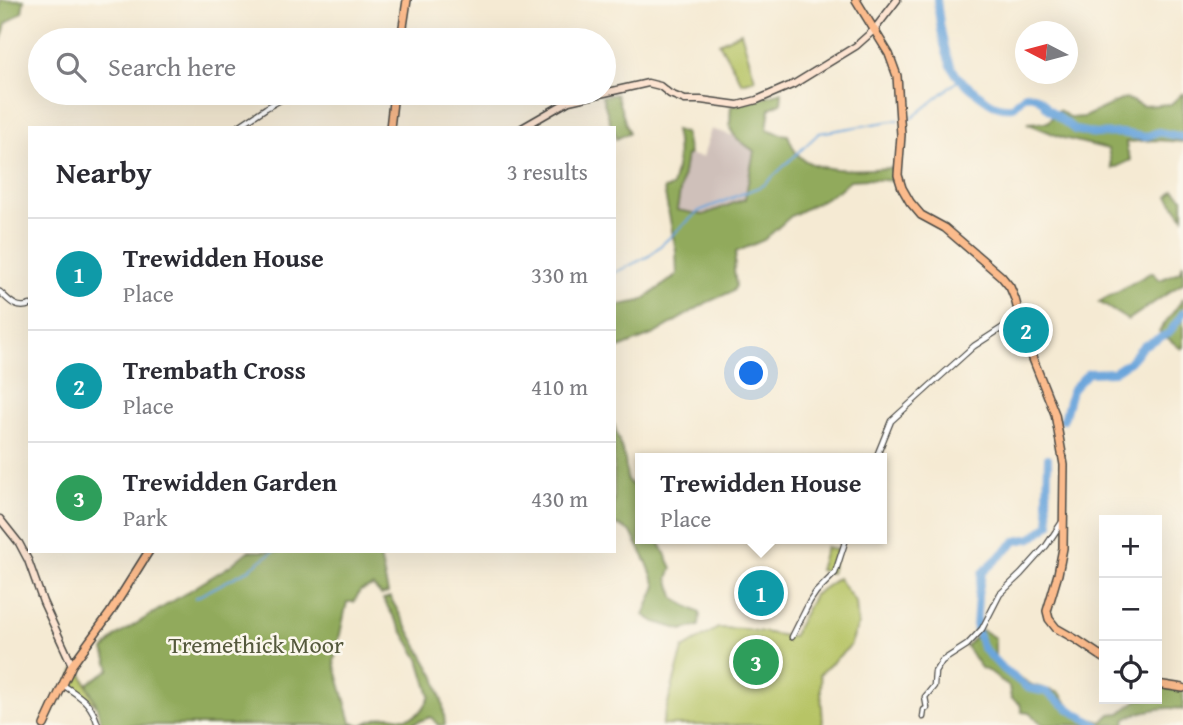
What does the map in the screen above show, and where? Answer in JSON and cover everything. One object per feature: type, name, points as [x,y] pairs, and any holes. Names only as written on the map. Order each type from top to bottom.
[{"type":"main road","points":[[403,28],[407,0]]},
{"type":"main road","points":[[856,0],[889,54],[897,76],[900,119],[898,175],[902,188],[921,215],[945,228],[1010,287],[1027,344],[1058,423],[1064,465],[1063,548],[1047,611],[1056,628],[1099,655]]},
{"type":"main road","points":[[616,90],[648,83],[660,86],[685,100],[738,105],[754,101],[794,84],[856,46],[874,30],[897,0]]},
{"type":"main road","points":[[390,126],[393,105]]},
{"type":"main road","points":[[525,126],[562,105]]},
{"type":"main road","points":[[0,519],[19,543],[28,560],[43,602],[72,665]]},
{"type":"main road","points":[[44,725],[72,665],[110,613],[148,553]]},
{"type":"main road","points":[[1162,685],[1183,688]]},
{"type":"street","points":[[239,126],[271,105]]},
{"type":"street","points":[[0,292],[21,308],[28,306]]},
{"type":"street","points":[[878,453],[891,421],[974,346],[1020,316]]},
{"type":"street","points":[[923,717],[924,710],[928,708],[925,697],[934,686],[935,672],[942,662],[967,645],[982,629],[1000,594],[1046,546],[1062,522]]},
{"type":"street","points":[[792,637],[816,592],[835,573],[844,544]]},
{"type":"street","points":[[62,684],[87,702],[98,725]]},
{"type":"shaded area","points":[[711,129],[734,136],[754,150],[745,199],[704,215],[677,210],[686,155],[703,157]]},
{"type":"green space","points":[[0,0],[24,0],[22,12],[6,24],[0,44]]},
{"type":"green space","points":[[741,32],[755,79],[742,83],[719,43]]},
{"type":"green space","points":[[782,92],[781,103],[770,108],[767,129],[788,135],[798,155],[807,162],[831,168],[895,168],[895,181],[850,180],[839,190],[791,216],[764,240],[736,252],[736,286],[733,291],[708,302],[654,334],[616,349],[616,306],[641,301],[677,275],[676,251],[664,189],[672,187],[675,172],[678,152],[675,130],[685,133],[689,155],[686,155],[677,210],[703,215],[745,199],[754,151],[733,133],[730,123],[731,106]]},
{"type":"green space","points":[[1183,93],[1183,142],[1126,142],[1131,160],[1112,169],[1108,149],[1063,138],[1027,123],[1048,122],[1059,110],[1070,118],[1084,117],[1125,98],[1143,106],[1171,104]]},
{"type":"green space","points":[[616,94],[629,133],[616,139],[616,126],[611,126],[605,105],[616,105]]},
{"type":"green space","points":[[1174,190],[1183,198],[1183,217],[1168,196]]},
{"type":"green space","points":[[1183,263],[1183,283],[1128,320],[1099,302],[1152,272],[1160,280],[1181,271]]},
{"type":"green space","points":[[1183,299],[1183,347],[1181,349],[1159,331]]},
{"type":"green space","points":[[616,431],[625,460],[627,480],[635,487],[635,540],[631,532],[617,525]]},
{"type":"green space","points":[[637,544],[660,544],[672,568],[668,578],[675,599],[700,613],[699,626],[682,630],[655,622],[644,615],[656,586]]},
{"type":"green space","points":[[826,547],[837,550],[831,573],[819,570]]},
{"type":"green space","name":"Tremethick Moor","points":[[246,553],[379,553],[388,593],[381,595],[373,586],[360,591],[354,602],[347,602],[334,662],[351,722],[361,725],[102,725],[87,684],[110,669],[104,650],[115,637],[231,565]]},
{"type":"green space","points":[[838,578],[856,603],[858,625],[850,646],[820,674],[823,725],[662,725],[683,649],[718,628],[745,629],[792,637],[814,595]]},
{"type":"green space","name":"Tremethick Moor","points":[[390,597],[435,677],[443,705],[445,725],[438,725],[431,717],[408,725],[362,725],[382,717],[415,716],[424,708],[430,696],[419,659],[383,599]]},
{"type":"green space","points":[[982,630],[995,638],[995,662],[1032,685],[1060,693],[1073,709],[1102,722],[1110,714],[1120,713],[1132,704],[1162,704],[1162,687],[1183,691],[1183,710],[1170,708],[1146,711],[1126,719],[1124,725],[1043,725],[1029,713],[1022,712],[1020,704],[1011,698],[1009,687],[981,668],[966,646]]},
{"type":"green space","points":[[77,664],[97,706],[74,688],[71,681]]},
{"type":"waterway","points":[[937,0],[950,64],[965,84],[990,103],[1013,107],[1026,94],[1037,97],[1075,130],[1145,137],[1158,132],[1183,137]]},
{"type":"waterway","points":[[903,119],[912,118],[960,79]]},
{"type":"waterway","points":[[616,272],[649,256],[699,211],[764,185],[819,133],[898,120]]},
{"type":"waterway","points":[[1063,420],[1072,390],[1088,373],[1114,372],[1129,362],[1143,346],[1169,333],[1183,313]]},
{"type":"waterway","points":[[977,631],[982,573],[1016,541],[1032,538],[1050,524],[1047,502],[1048,458]]},
{"type":"waterway","points":[[195,598],[248,570],[271,553]]},
{"type":"waterway","points":[[979,636],[982,647],[1000,666],[1028,688],[1046,692],[1097,725]]},
{"type":"place","name":"Trembath Cross","points":[[1026,330]]},
{"type":"place","name":"Trewidden House","points":[[761,593]]},
{"type":"place","name":"Trewidden Garden","points":[[756,662]]}]
